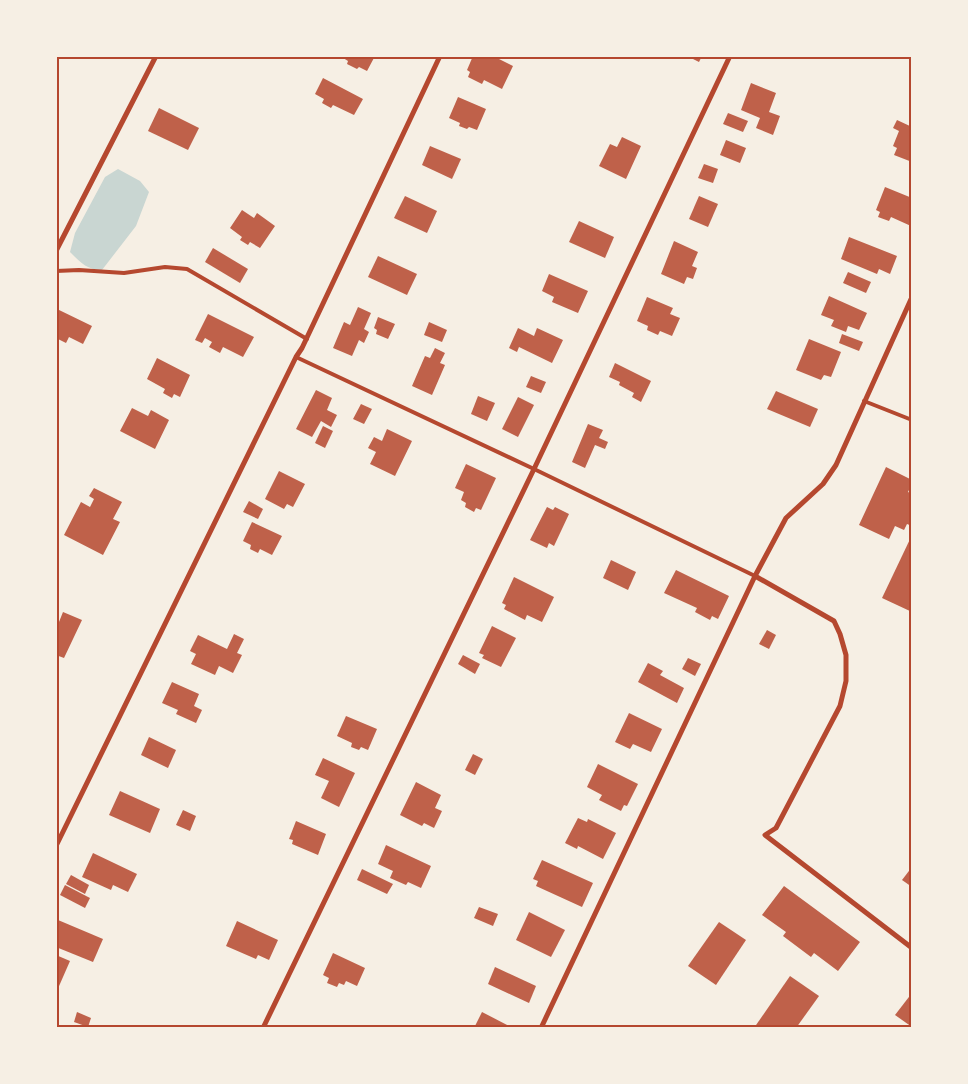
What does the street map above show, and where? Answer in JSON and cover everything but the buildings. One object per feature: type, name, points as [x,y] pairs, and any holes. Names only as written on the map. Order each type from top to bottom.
[{"type":"street","points":[[56,250],[156,56]]},
{"type":"street","points":[[56,846],[296,357],[307,339],[440,56]]},
{"type":"street","points":[[263,1028],[534,468],[730,56]]},
{"type":"street","points":[[540,1028],[755,576],[786,518],[823,484],[836,465],[912,297]]},
{"type":"street","points":[[755,576],[834,621],[846,655],[846,681],[840,706],[776,828],[766,835],[912,948]]},
{"type":"lane","points":[[56,270],[124,273],[165,267],[187,269],[307,339]]},
{"type":"lane","points":[[296,357],[534,468],[755,576]]},
{"type":"lane","points":[[864,401],[912,420]]},
{"type":"shaded area","points":[[118,169],[140,181],[149,192],[136,226],[102,270],[92,269],[70,252],[75,233],[105,177]]}]
